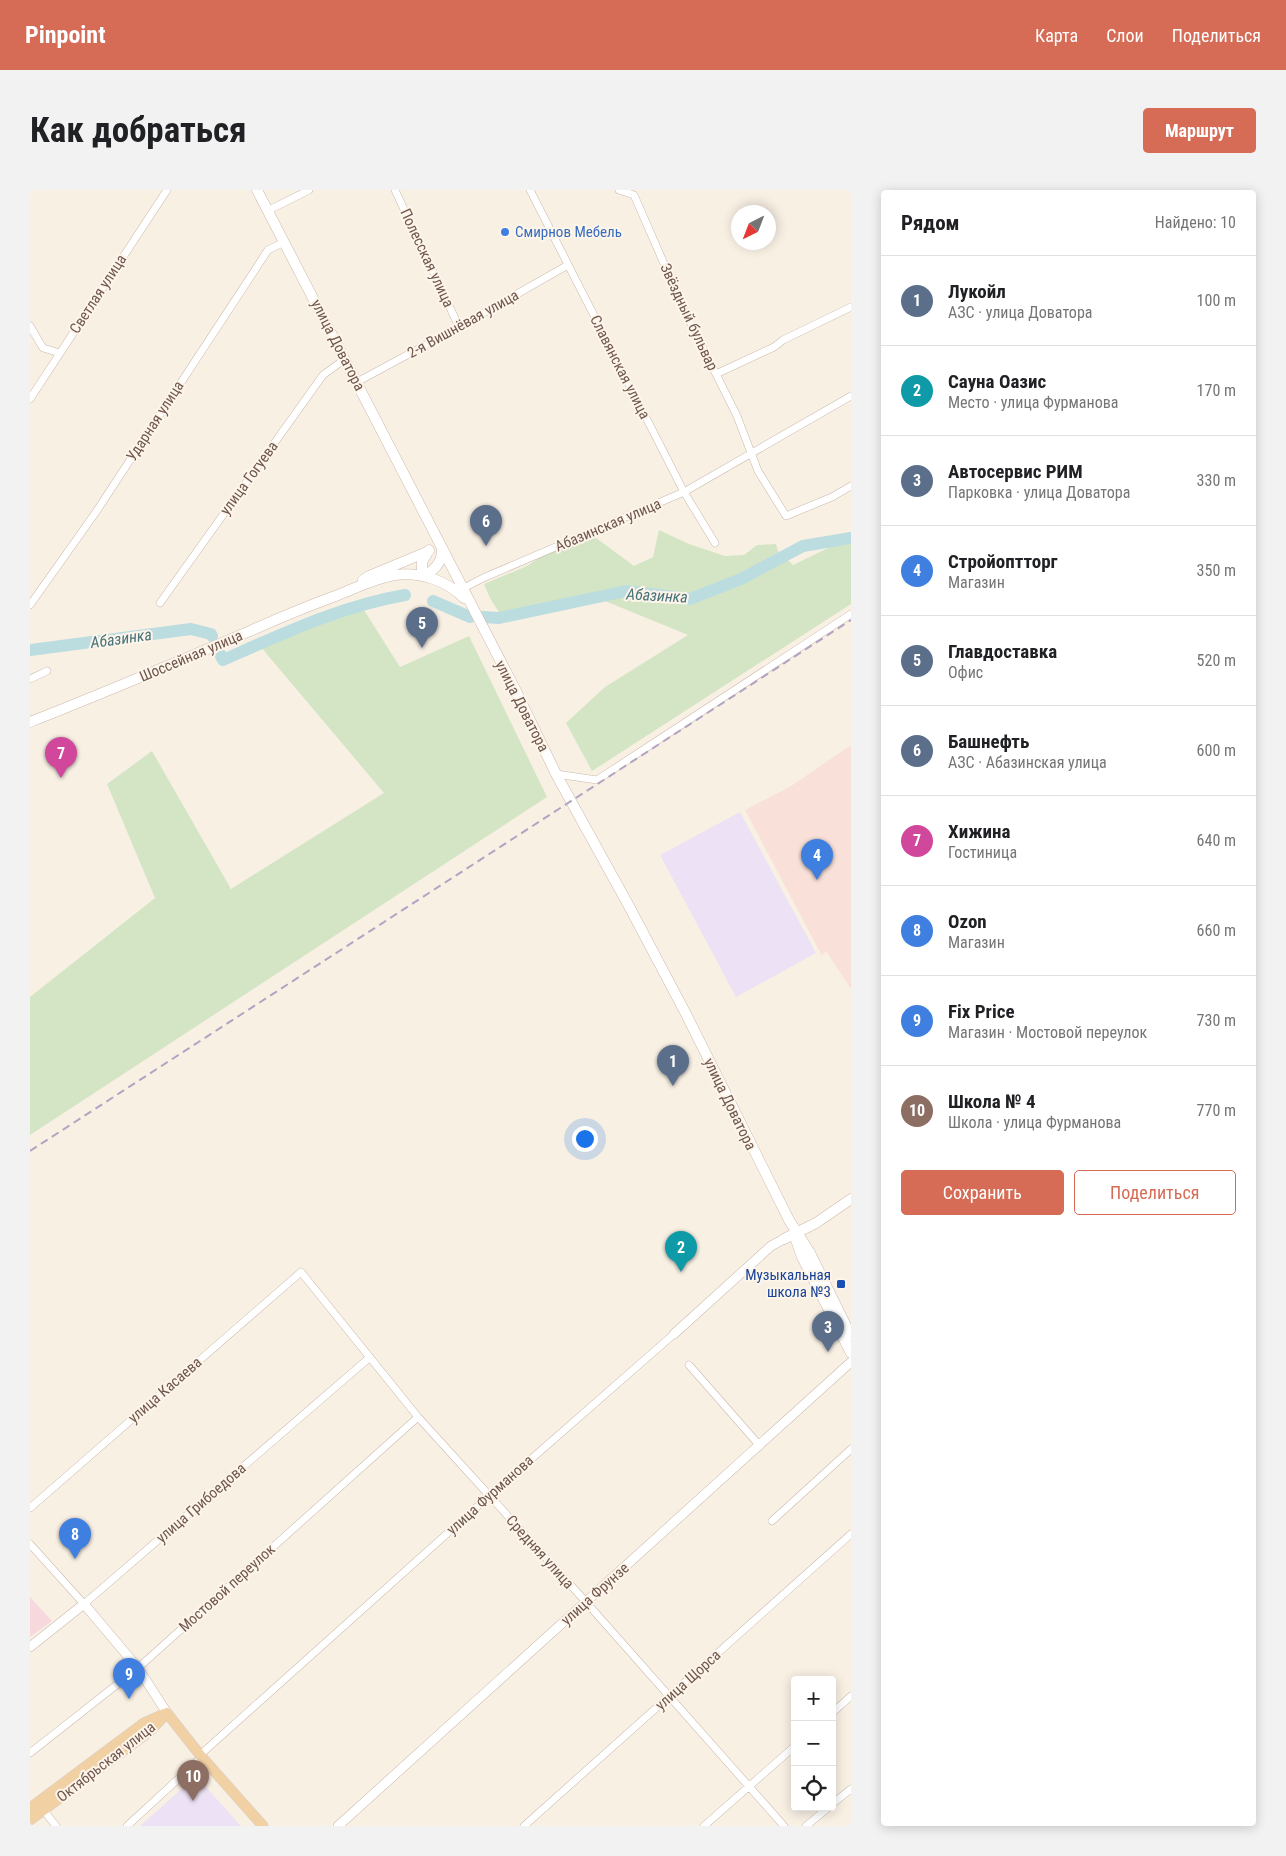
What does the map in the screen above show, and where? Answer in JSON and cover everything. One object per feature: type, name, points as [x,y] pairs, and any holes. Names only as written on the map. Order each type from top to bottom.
[{"type":"main road","name":"улица Доватора","points":[[257,190],[515,689],[556,774],[686,1014],[789,1220],[802,1257],[851,1353]]},
{"type":"main road","points":[[422,576],[422,562],[433,543],[432,530]]},
{"type":"main road","name":"Шоссейная улица","points":[[352,589],[368,576],[428,551]]},
{"type":"main road","points":[[422,576],[437,566],[442,551]]},
{"type":"main road","name":"Шоссейная улица","points":[[30,721],[352,589],[393,576],[422,576]]},
{"type":"main road","points":[[422,576],[449,591],[471,607]]},
{"type":"main road","points":[[794,1236],[851,1198]]},
{"type":"main road","points":[[794,1236],[819,1228],[851,1205]]},
{"type":"main road","name":"улица Доватора","points":[[794,1236],[810,1253],[851,1336]]},
{"type":"main road","points":[[167,1713],[201,1756],[263,1826]]},
{"type":"main road","name":"Октябрьская улица","points":[[30,1820],[37,1807],[150,1731],[167,1713]]},
{"type":"street","name":"Светлая улица","points":[[30,399],[167,190]]},
{"type":"street","points":[[268,211],[309,190]]},
{"type":"street","name":"Полесская улица","points":[[394,190],[459,326]]},
{"type":"street","name":"Славянская улица","points":[[530,190],[684,492],[715,542]]},
{"type":"street","name":"Звёздный бульвар","points":[[619,190],[634,195],[686,314],[737,416],[750,453]]},
{"type":"street","name":"Ударная улица","points":[[30,605],[96,512],[268,250],[284,242]]},
{"type":"street","name":"2-я Вишнёвая улица","points":[[357,382],[568,265]]},
{"type":"street","points":[[716,374],[774,347],[783,340],[851,307]]},
{"type":"street","points":[[30,326],[43,348],[60,353]]},
{"type":"street","name":"улица Гогуева","points":[[160,603],[323,375],[345,359]]},
{"type":"street","name":"Абазинская улица","points":[[462,589],[483,578],[684,492],[851,396]]},
{"type":"street","points":[[750,453],[763,479],[786,516],[832,497],[851,486]]},
{"type":"street","points":[[556,774],[597,780],[851,614]]},
{"type":"street","points":[[30,679],[47,671]]},
{"type":"street","name":"улица Фурманова","points":[[127,1826],[201,1756],[489,1496],[674,1334],[771,1246],[794,1236]]},
{"type":"street","name":"Средняя улица","points":[[301,1272],[418,1417],[586,1602],[784,1826]]},
{"type":"street","name":"улица Касаева","points":[[30,1508],[301,1272]]},
{"type":"street","name":"улица Грибоедова","points":[[30,1646],[84,1604],[370,1358]]},
{"type":"street","name":"улица Фрунзе","points":[[338,1826],[851,1362]]},
{"type":"street","points":[[690,1365],[760,1446]]},
{"type":"street","name":"Мостовой переулок","points":[[30,1753],[138,1668],[418,1417]]},
{"type":"street","points":[[772,1521],[851,1449]]},
{"type":"street","name":"улица Щорса","points":[[524,1826],[851,1534]]},
{"type":"street","points":[[30,1544],[138,1668],[167,1713]]},
{"type":"street","points":[[836,1709],[851,1696]]},
{"type":"street","points":[[704,1826],[791,1750]]},
{"type":"street","points":[[836,1801],[851,1789]]},
{"type":"street","points":[[37,1807],[56,1826]]},
{"type":"street","points":[[806,1826],[824,1811]]},
{"type":"shaded area","points":[[851,745],[851,989],[826,951],[822,956],[745,810],[791,786]]},
{"type":"shaded area","points":[[740,812],[816,953],[736,997],[660,855]]},
{"type":"shaded area","points":[[30,1597],[52,1621],[30,1637]]},
{"type":"shaded area","points":[[196,1776],[241,1826],[140,1826]]},
{"type":"green space","points":[[659,530],[689,544],[725,556],[744,555],[757,545],[776,544],[778,551],[793,565],[851,537],[851,604],[592,771],[566,723],[605,687],[688,635],[605,601],[544,611],[505,622],[490,598],[484,584],[527,566],[559,545],[592,535],[634,566],[653,557]]},
{"type":"green space","points":[[362,607],[400,667],[469,636],[547,797],[30,1135],[30,997],[155,898],[107,784],[152,751],[231,889],[384,793],[260,646]]},
{"type":"waterway","name":"Абазинка","points":[[483,617],[499,618],[626,591],[690,599],[741,579],[803,546],[851,538]]},
{"type":"waterway","name":"Абазинка","points":[[220,654],[223,660],[335,614],[358,606],[405,595]]},
{"type":"waterway","name":"Абазинка","points":[[433,601],[470,617]]},
{"type":"waterway","name":"Абазинка","points":[[30,650],[191,629],[211,634],[212,636]]},
{"type":"railway","points":[[30,1151],[851,620]]},
{"type":"place","name":"Смирнов Мебель","points":[[505,232]]},
{"type":"place","name":"Башнефть","points":[[486,546]]},
{"type":"place","name":"Главдоставка","points":[[422,648]]},
{"type":"place","name":"Хижина","points":[[61,778]]},
{"type":"place","name":"Стройоптторг","points":[[817,880]]},
{"type":"place","name":"Лукойл","points":[[673,1086]]},
{"type":"place","name":"Сауна Оазис","points":[[681,1272]]},
{"type":"place","name":"Музыкальная школа №3","points":[[841,1284]]},
{"type":"place","name":"Автосервис РИМ","points":[[828,1352]]},
{"type":"place","name":"Ozon","points":[[75,1559]]},
{"type":"place","name":"Fix Price","points":[[129,1699]]},
{"type":"place","name":"Школа № 4","points":[[193,1801]]}]
